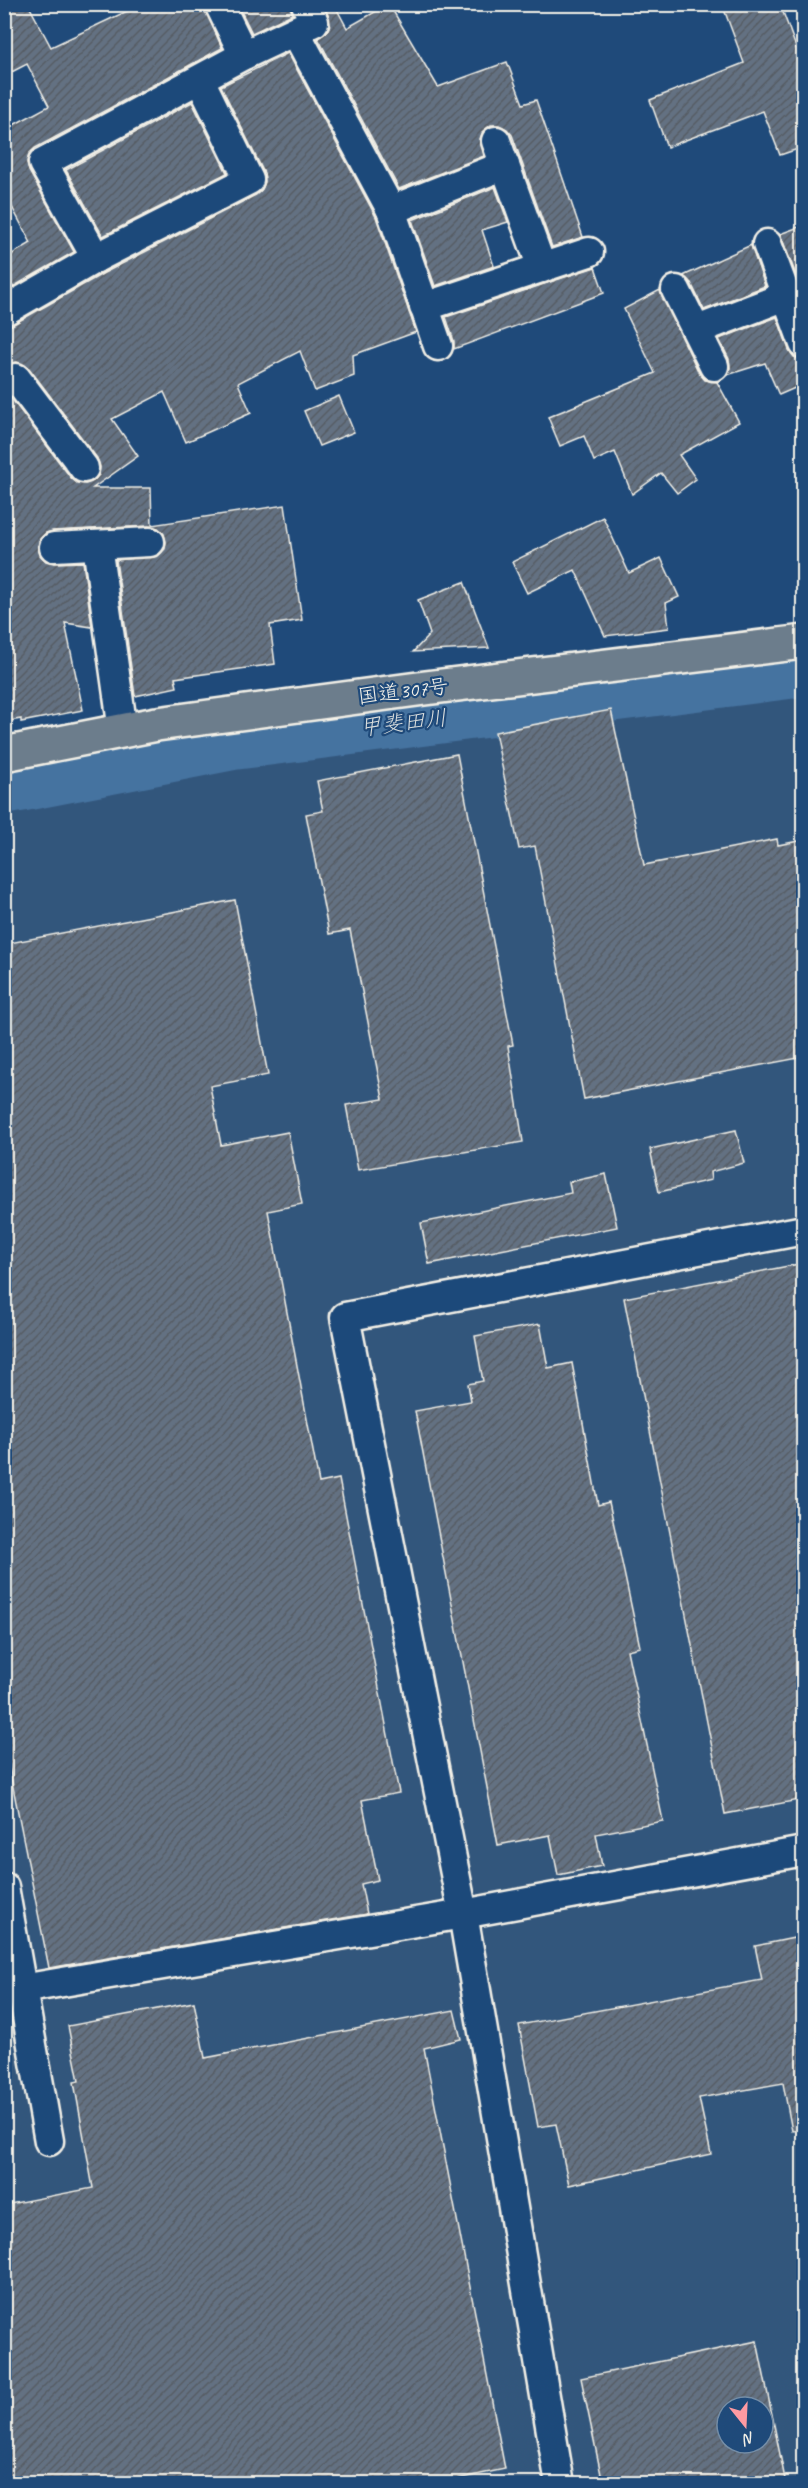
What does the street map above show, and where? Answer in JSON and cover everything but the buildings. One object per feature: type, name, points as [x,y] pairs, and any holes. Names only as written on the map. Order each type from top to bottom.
[{"type":"highway","name":"国道307号","points":[[4,754],[157,724],[401,691],[804,642]]},
{"type":"street","points":[[219,4],[244,55]]},
{"type":"street","points":[[96,258],[43,163],[244,55],[314,22],[306,4]]},
{"type":"street","points":[[296,31],[390,210],[438,346]]},
{"type":"street","points":[[4,311],[96,258],[249,180],[200,80]]},
{"type":"street","points":[[390,210],[500,153],[542,268]]},
{"type":"street","points":[[767,244],[804,344]]},
{"type":"street","points":[[424,307],[589,252]]},
{"type":"street","points":[[676,290],[714,366]]},
{"type":"street","points":[[697,330],[786,296]]},
{"type":"street","points":[[4,383],[16,378],[84,468]]},
{"type":"street","points":[[54,547],[150,542]]},
{"type":"street","points":[[97,545],[123,731]]},
{"type":"street","points":[[560,2484],[463,1914],[345,1317],[804,1230]]},
{"type":"street","points":[[14,1990],[463,1914],[804,1851]]},
{"type":"street","points":[[4,1887],[14,1990],[49,2141]]},
{"type":"shaded area","points":[[803,680],[803,2483],[5,2483],[4,797],[234,749]]},
{"type":"waterway","name":"甲斐田川","points":[[4,789],[233,744],[804,671]]}]
